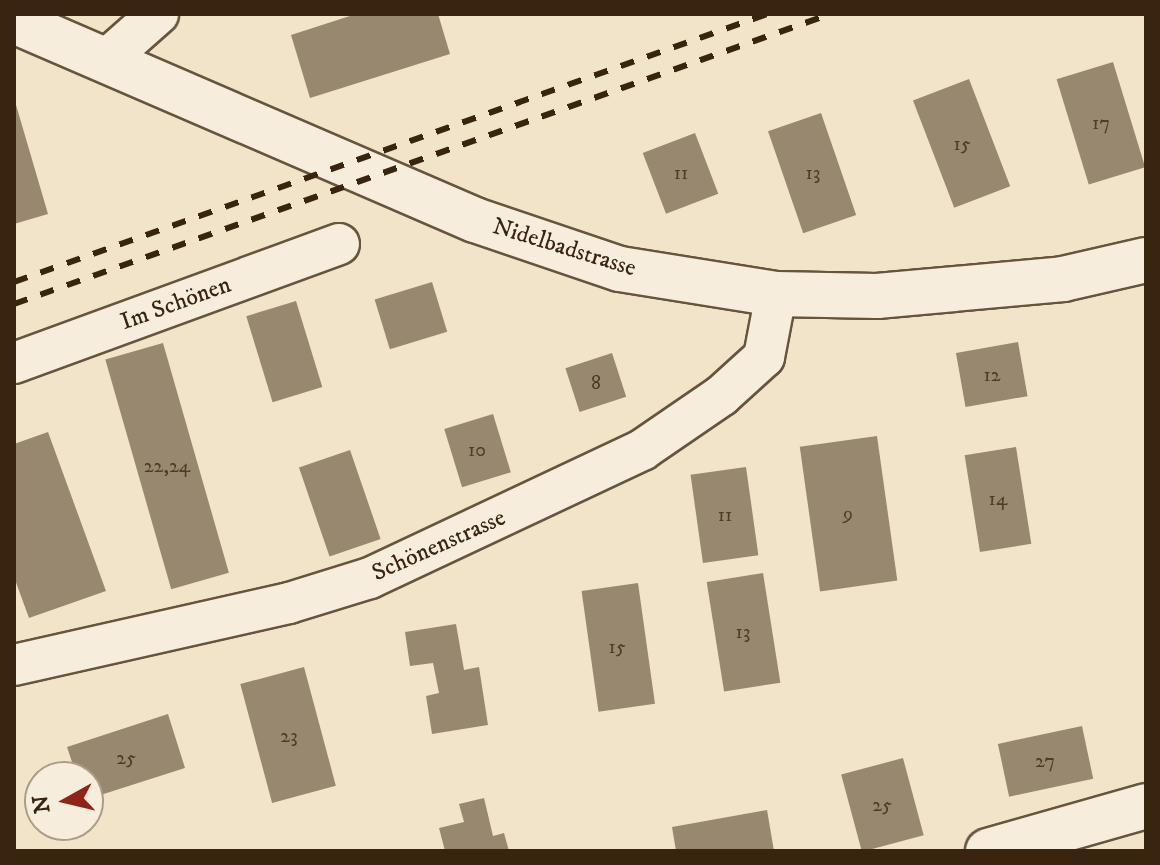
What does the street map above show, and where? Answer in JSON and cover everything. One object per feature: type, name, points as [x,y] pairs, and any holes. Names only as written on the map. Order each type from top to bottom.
[{"type":"main road","name":"Nidelbadstrasse","points":[[14,21],[475,220],[620,269],[776,294],[877,296],[959,291],[1063,279],[1146,260]]},
{"type":"main road","points":[[988,851],[1146,806]]},
{"type":"street","points":[[107,59],[158,14]]},
{"type":"street","name":"Im Schönen","points":[[14,363],[339,244]]},
{"type":"street","name":"Schönenstrasse","points":[[14,665],[289,603],[370,578],[642,450],[721,396],[764,357],[776,294]]},
{"type":"building","points":[[356,14],[438,14],[450,54],[310,98],[291,35]]},
{"type":"building","points":[[1113,62],[1145,167],[1089,184],[1057,79]]},
{"type":"building","points":[[969,79],[1010,186],[954,208],[913,101]]},
{"type":"building","points":[[14,98],[48,214],[14,224]]},
{"type":"building","points":[[821,113],[856,215],[803,233],[768,131]]},
{"type":"building","points":[[695,133],[718,194],[666,214],[643,153]]},
{"type":"building","points":[[432,282],[447,332],[390,349],[375,300]]},
{"type":"building","points":[[296,301],[322,387],[273,402],[246,316]]},
{"type":"building","points":[[1018,342],[1028,396],[966,407],[956,353]]},
{"type":"building","points":[[163,343],[229,573],[171,589],[105,360]]},
{"type":"building","points":[[612,353],[626,397],[580,412],[565,368]]},
{"type":"building","points":[[493,414],[511,472],[462,487],[444,429]]},
{"type":"building","points":[[48,432],[106,591],[29,618],[14,577],[14,444]]},
{"type":"building","points":[[877,436],[897,581],[820,591],[800,447]]},
{"type":"building","points":[[1016,447],[1031,544],[980,552],[965,455]]},
{"type":"building","points":[[350,450],[381,539],[330,556],[299,468]]},
{"type":"building","points":[[746,467],[758,555],[703,563],[691,475]]},
{"type":"building","points":[[763,573],[780,683],[724,692],[707,582]]},
{"type":"building","points":[[638,583],[655,704],[599,712],[582,591]]},
{"type":"building","points":[[456,624],[464,670],[479,667],[488,725],[432,734],[426,696],[439,693],[433,663],[410,666],[405,632]]},
{"type":"building","points":[[304,667],[336,786],[272,803],[240,684]]},
{"type":"building","points":[[168,714],[185,768],[104,794],[104,761],[72,761],[67,747]]},
{"type":"building","points":[[1082,726],[1093,779],[1009,797],[998,744]]},
{"type":"building","points":[[903,758],[924,835],[862,851],[841,775]]},
{"type":"building","points":[[484,798],[493,836],[504,833],[509,851],[445,851],[439,828],[464,822],[459,804]]},
{"type":"building","points":[[767,810],[774,851],[676,851],[672,827]]},
{"type":"railway","points":[[14,282],[767,14]]},
{"type":"railway","points":[[14,304],[830,14]]}]
